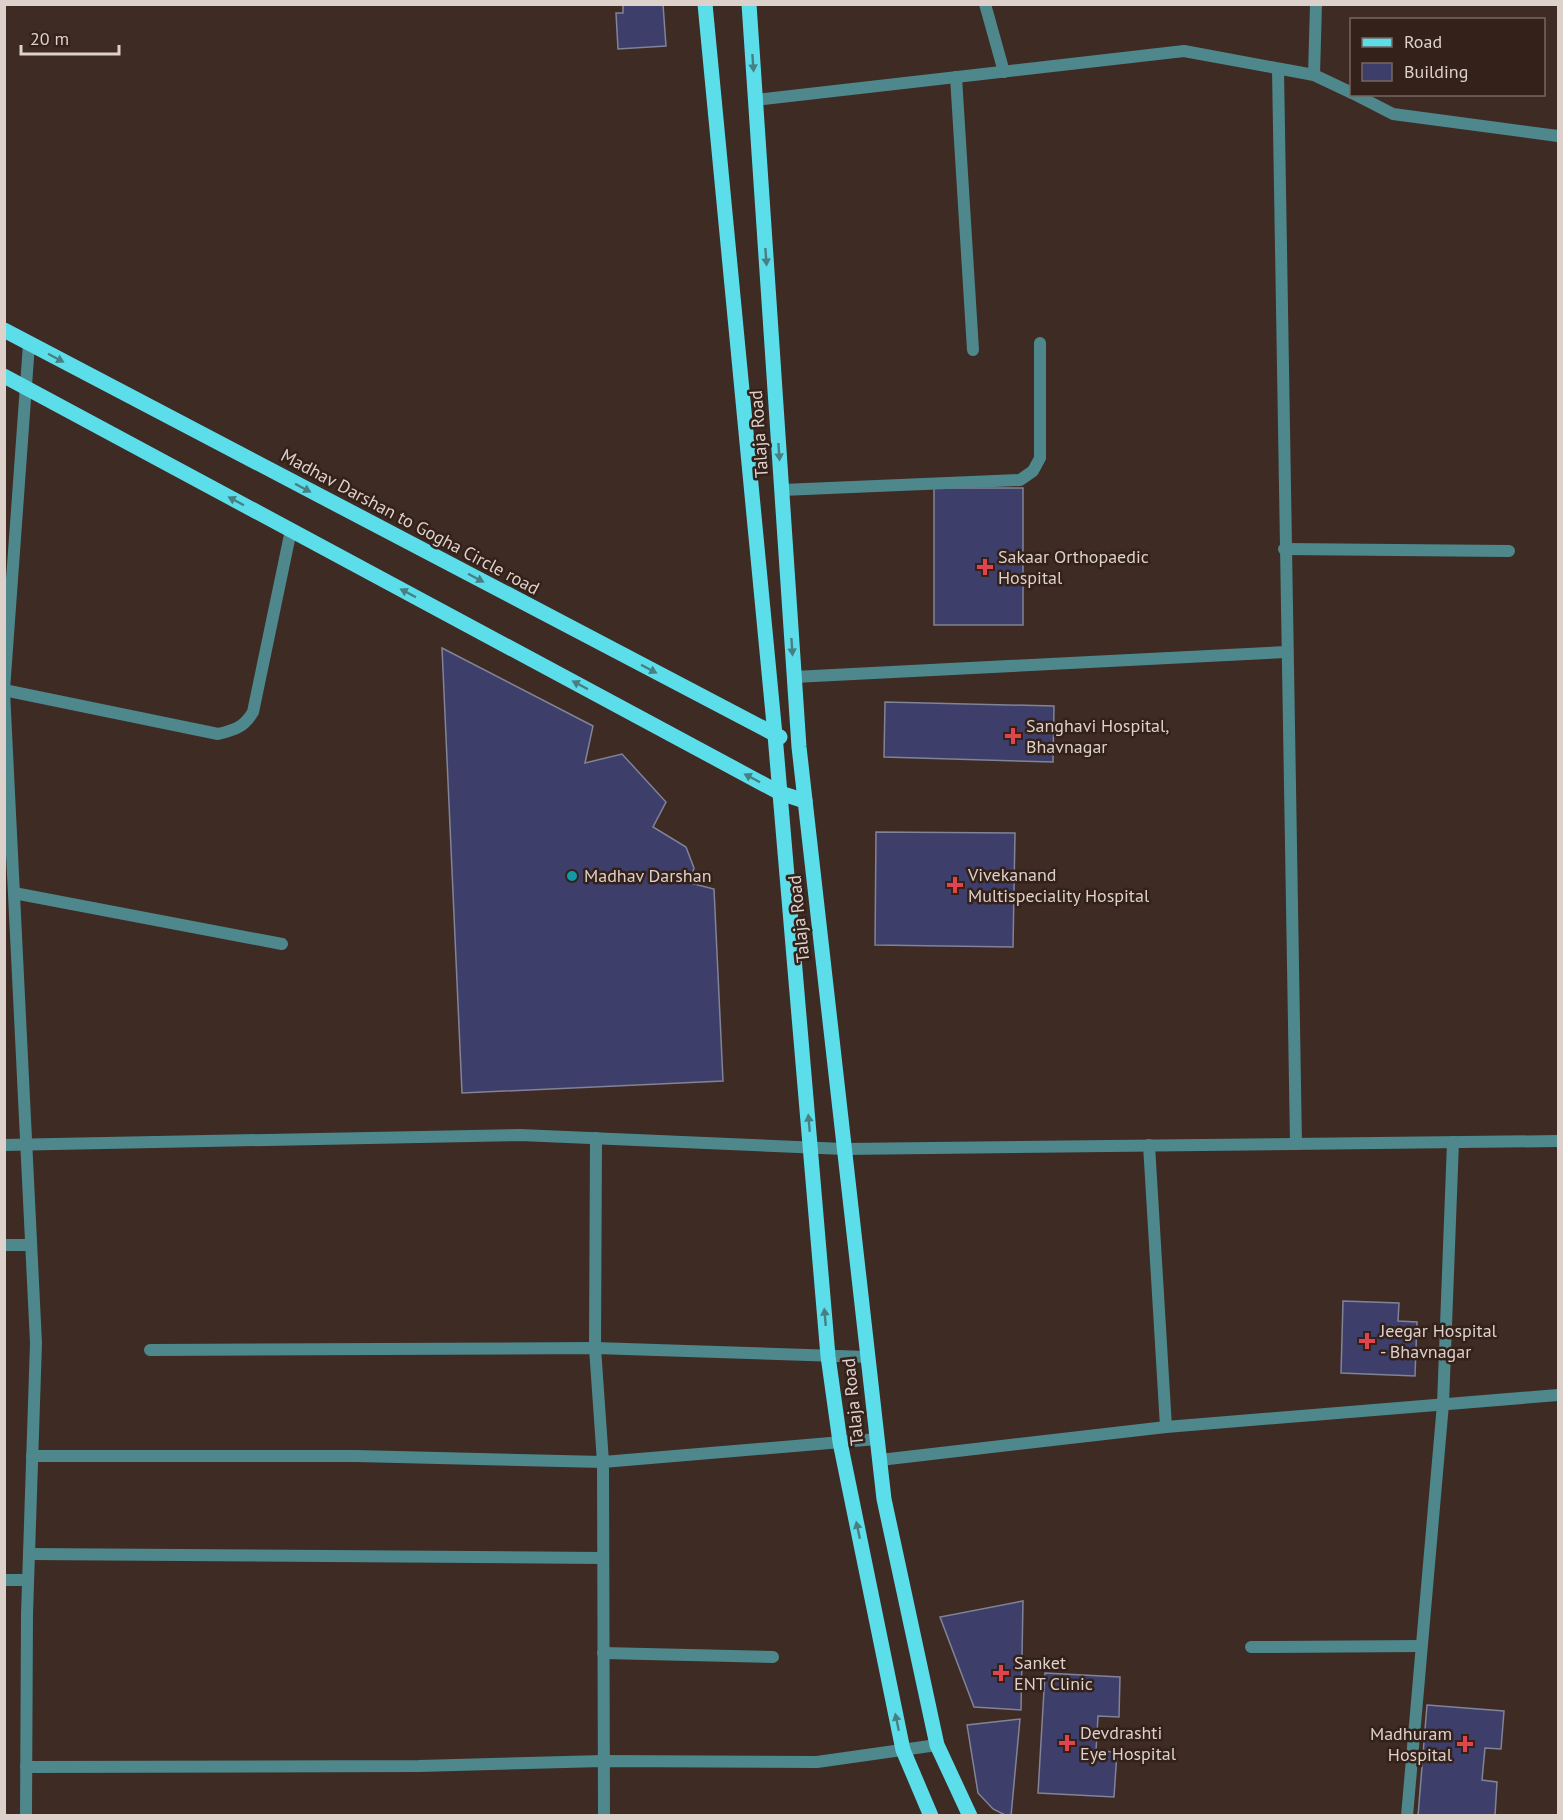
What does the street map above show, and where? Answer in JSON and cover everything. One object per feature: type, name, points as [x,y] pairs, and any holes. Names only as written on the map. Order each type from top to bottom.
[{"type":"main road","name":"Talaja Road","points":[[705,4],[775,735],[828,1356],[840,1442],[903,1750],[931,1815]]},
{"type":"main road","name":"Talaja Road","points":[[750,4],[799,747],[884,1499],[937,1745],[970,1815]]},
{"type":"main road","name":"Madhav Darshan to Gogha Circle road","points":[[4,330],[799,747]]},
{"type":"main road","points":[[4,376],[780,793],[805,801]]},
{"type":"street","points":[[985,4],[1004,72]]},
{"type":"street","points":[[1314,75],[1316,4]]},
{"type":"street","points":[[756,100],[1184,51],[1314,75],[1350,93]]},
{"type":"street","points":[[1278,69],[1284,549],[1296,1144]]},
{"type":"street","points":[[956,78],[974,350]]},
{"type":"street","points":[[1357,96],[1393,114],[1558,136]]},
{"type":"street","points":[[782,490],[1020,480],[1033,471],[1040,458],[1040,343]]},
{"type":"street","points":[[26,1815],[28,1580],[36,1343],[4,691],[29,344]]},
{"type":"street","points":[[4,691],[218,734],[234,730],[245,724],[253,712],[291,530]]},
{"type":"street","points":[[1284,549],[1509,551]]},
{"type":"street","points":[[794,676],[1286,652]]},
{"type":"street","points":[[14,893],[282,944]]},
{"type":"street","points":[[4,1145],[519,1135],[844,1149],[1558,1141]]},
{"type":"street","points":[[596,1138],[595,1348],[603,1462],[604,1815]]},
{"type":"street","points":[[1407,1815],[1443,1404],[1453,1142]]},
{"type":"street","points":[[1149,1145],[1166,1427]]},
{"type":"street","points":[[4,1245],[31,1245]]},
{"type":"street","points":[[150,1350],[595,1348],[868,1357]]},
{"type":"street","points":[[880,1460],[1166,1427],[1558,1395]]},
{"type":"street","points":[[32,1456],[356,1456],[603,1462],[877,1439]]},
{"type":"street","points":[[29,1554],[603,1558]]},
{"type":"street","points":[[4,1580],[28,1580]]},
{"type":"street","points":[[1251,1647],[1421,1646]]},
{"type":"street","points":[[603,1653],[773,1657]]},
{"type":"street","points":[[26,1767],[407,1766],[603,1761],[817,1762],[937,1745]]},
{"type":"building","points":[[623,4],[663,4],[666,46],[618,49],[616,13],[623,13]]},
{"type":"building","points":[[934,488],[1023,488],[1023,625],[934,625]]},
{"type":"building","name":"Madhav Darshan","points":[[442,648],[593,726],[585,763],[622,754],[666,802],[653,827],[686,847],[694,868],[690,883],[714,889],[723,1081],[462,1093]]},
{"type":"building","points":[[885,702],[1054,706],[1053,762],[884,757]]},
{"type":"building","points":[[876,832],[1015,833],[1013,947],[875,945]]},
{"type":"building","points":[[1343,1301],[1399,1303],[1398,1321],[1417,1322],[1415,1376],[1341,1373]]},
{"type":"building","points":[[1023,1601],[1021,1710],[974,1707],[940,1617]]},
{"type":"building","points":[[1045,1673],[1120,1677],[1119,1717],[1098,1716],[1096,1751],[1117,1752],[1114,1797],[1038,1793]]},
{"type":"building","points":[[1427,1705],[1504,1711],[1501,1749],[1485,1748],[1482,1780],[1497,1782],[1495,1816],[1418,1816]]},
{"type":"building","points":[[1020,1719],[1011,1816],[1007,1816],[993,1809],[978,1793],[967,1725]]},
{"type":"place","name":"Sakaar Orthopaedic Hospital","points":[[985,567]]},
{"type":"place","name":"Sanghavi Hospital, Bhavnagar","points":[[1013,736]]},
{"type":"place","name":"Madhav Darshan","points":[[572,876]]},
{"type":"place","name":"Vivekanand Multispeciality Hospital","points":[[955,885]]},
{"type":"place","name":"Jeegar Hospital - Bhavnagar","points":[[1367,1341]]},
{"type":"place","name":"Sanket ENT Clinic","points":[[1001,1673]]},
{"type":"place","name":"Devdrashti Eye Hospital","points":[[1067,1743]]},
{"type":"place","name":"Madhuram Hospital","points":[[1465,1744]]}]
